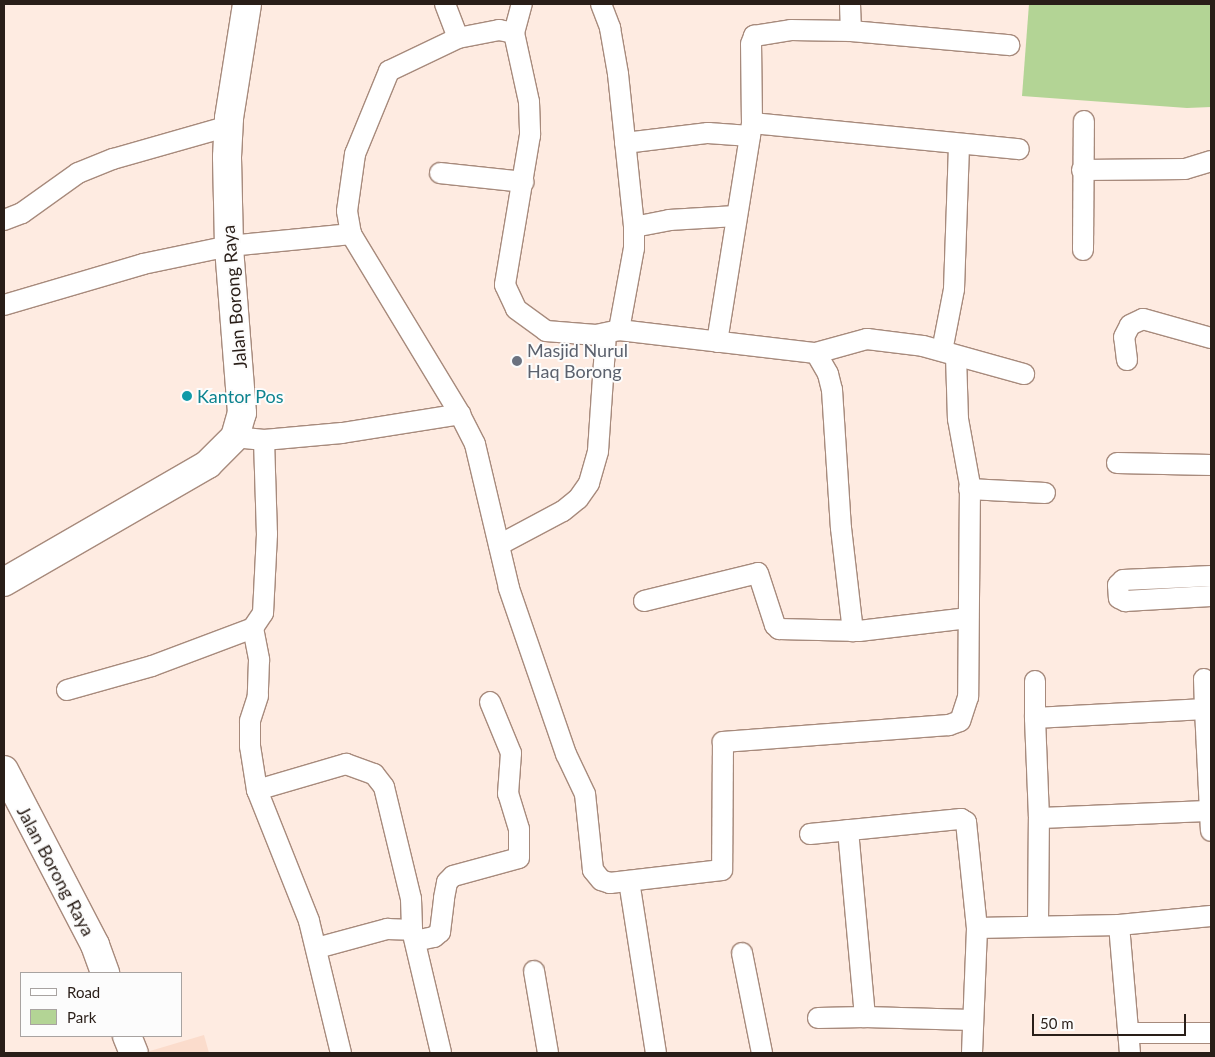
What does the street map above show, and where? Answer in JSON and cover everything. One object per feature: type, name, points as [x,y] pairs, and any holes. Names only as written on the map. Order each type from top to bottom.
[{"type":"main road","name":"Jalan Borong Raya","points":[[235,437],[241,404],[226,190],[229,126],[247,4]]},
{"type":"main road","points":[[4,582],[208,464],[235,437]]},
{"type":"main road","name":"Jalan Borong Raya","points":[[4,770],[95,945],[105,972]]},
{"type":"main road","points":[[127,1037],[134,1053]]},
{"type":"street","points":[[445,4],[458,38]]},
{"type":"street","points":[[522,4],[514,33],[529,102],[530,135],[524,182],[515,213],[505,285],[507,294],[516,309],[546,332],[613,332],[816,353],[867,338],[902,342],[1024,374]]},
{"type":"street","points":[[499,545],[562,511],[578,499],[589,483],[598,451],[613,332],[634,248],[634,227],[625,143],[610,28],[601,4]]},
{"type":"street","points":[[850,4],[851,31]]},
{"type":"street","points":[[514,33],[499,30],[458,38],[389,72],[355,154],[347,211],[351,234],[460,414],[474,444],[517,613],[566,754],[585,794],[593,870],[610,883],[722,870],[723,742],[949,726],[960,721],[968,697],[969,489],[949,354],[954,289],[960,144]]},
{"type":"street","points":[[717,342],[751,129],[751,44],[754,36],[791,30],[851,31],[1009,45]]},
{"type":"street","points":[[1083,250],[1082,170],[1084,121]]},
{"type":"street","points":[[4,220],[22,213],[78,173],[113,159],[229,126]]},
{"type":"street","points":[[625,143],[751,129],[1018,148]]},
{"type":"street","points":[[1082,170],[1185,169],[1211,161]]},
{"type":"street","points":[[440,173],[524,182]]},
{"type":"street","points":[[634,227],[668,220],[736,216]]},
{"type":"street","points":[[4,305],[143,264],[229,246],[351,234]]},
{"type":"street","points":[[1126,360],[1124,337],[1130,325],[1143,319],[1211,338]]},
{"type":"street","points":[[816,353],[828,374],[832,390],[842,528],[853,631]]},
{"type":"street","points":[[235,437],[264,440],[342,433],[460,414]]},
{"type":"street","points":[[67,690],[152,666],[253,628],[263,613],[267,534],[264,440]]},
{"type":"street","points":[[1117,463],[1211,465]]},
{"type":"street","points":[[969,489],[1046,493]]},
{"type":"street","points":[[644,601],[758,573],[775,625],[779,629],[853,631],[968,618]]},
{"type":"street","points":[[1211,576],[1123,580],[1118,585],[1119,598],[1125,601],[1211,596]]},
{"type":"street","points":[[253,628],[260,660],[258,696],[250,733],[257,790],[309,921],[341,1053]]},
{"type":"street","points":[[1204,679],[1211,831]]},
{"type":"street","points":[[1035,681],[1040,818],[1038,924]]},
{"type":"street","points":[[317,948],[387,929],[413,936],[434,937],[440,932],[447,882],[452,876],[519,858],[519,828],[508,794],[511,754],[490,702]]},
{"type":"street","points":[[1035,718],[1205,709]]},
{"type":"street","points":[[257,790],[346,764],[374,774],[384,787],[411,898],[413,936],[441,1053]]},
{"type":"street","points":[[1040,818],[1209,811]]},
{"type":"street","points":[[810,834],[960,819],[966,822],[977,928],[972,1053]]},
{"type":"street","points":[[848,830],[865,1017]]},
{"type":"street","points":[[629,881],[656,1053]]},
{"type":"street","points":[[977,928],[1038,924],[1119,925],[1211,916]]},
{"type":"street","points":[[1119,925],[1131,1033],[1130,1053]]},
{"type":"street","points":[[742,953],[762,1053]]},
{"type":"street","points":[[534,971],[548,1053]]},
{"type":"street","points":[[818,1018],[865,1017],[972,1020]]},
{"type":"street","points":[[1131,1033],[1211,1033]]},
{"type":"shaded area","points":[[204,1035],[209,1053],[150,1053],[150,1051]]},
{"type":"green space","points":[[1029,4],[1211,4],[1211,107],[1187,108],[1022,96]]},
{"type":"place","name":"Masjid Nurul Haq Borong","points":[[517,361]]},
{"type":"place","name":"Kantor Pos","points":[[187,396]]}]
